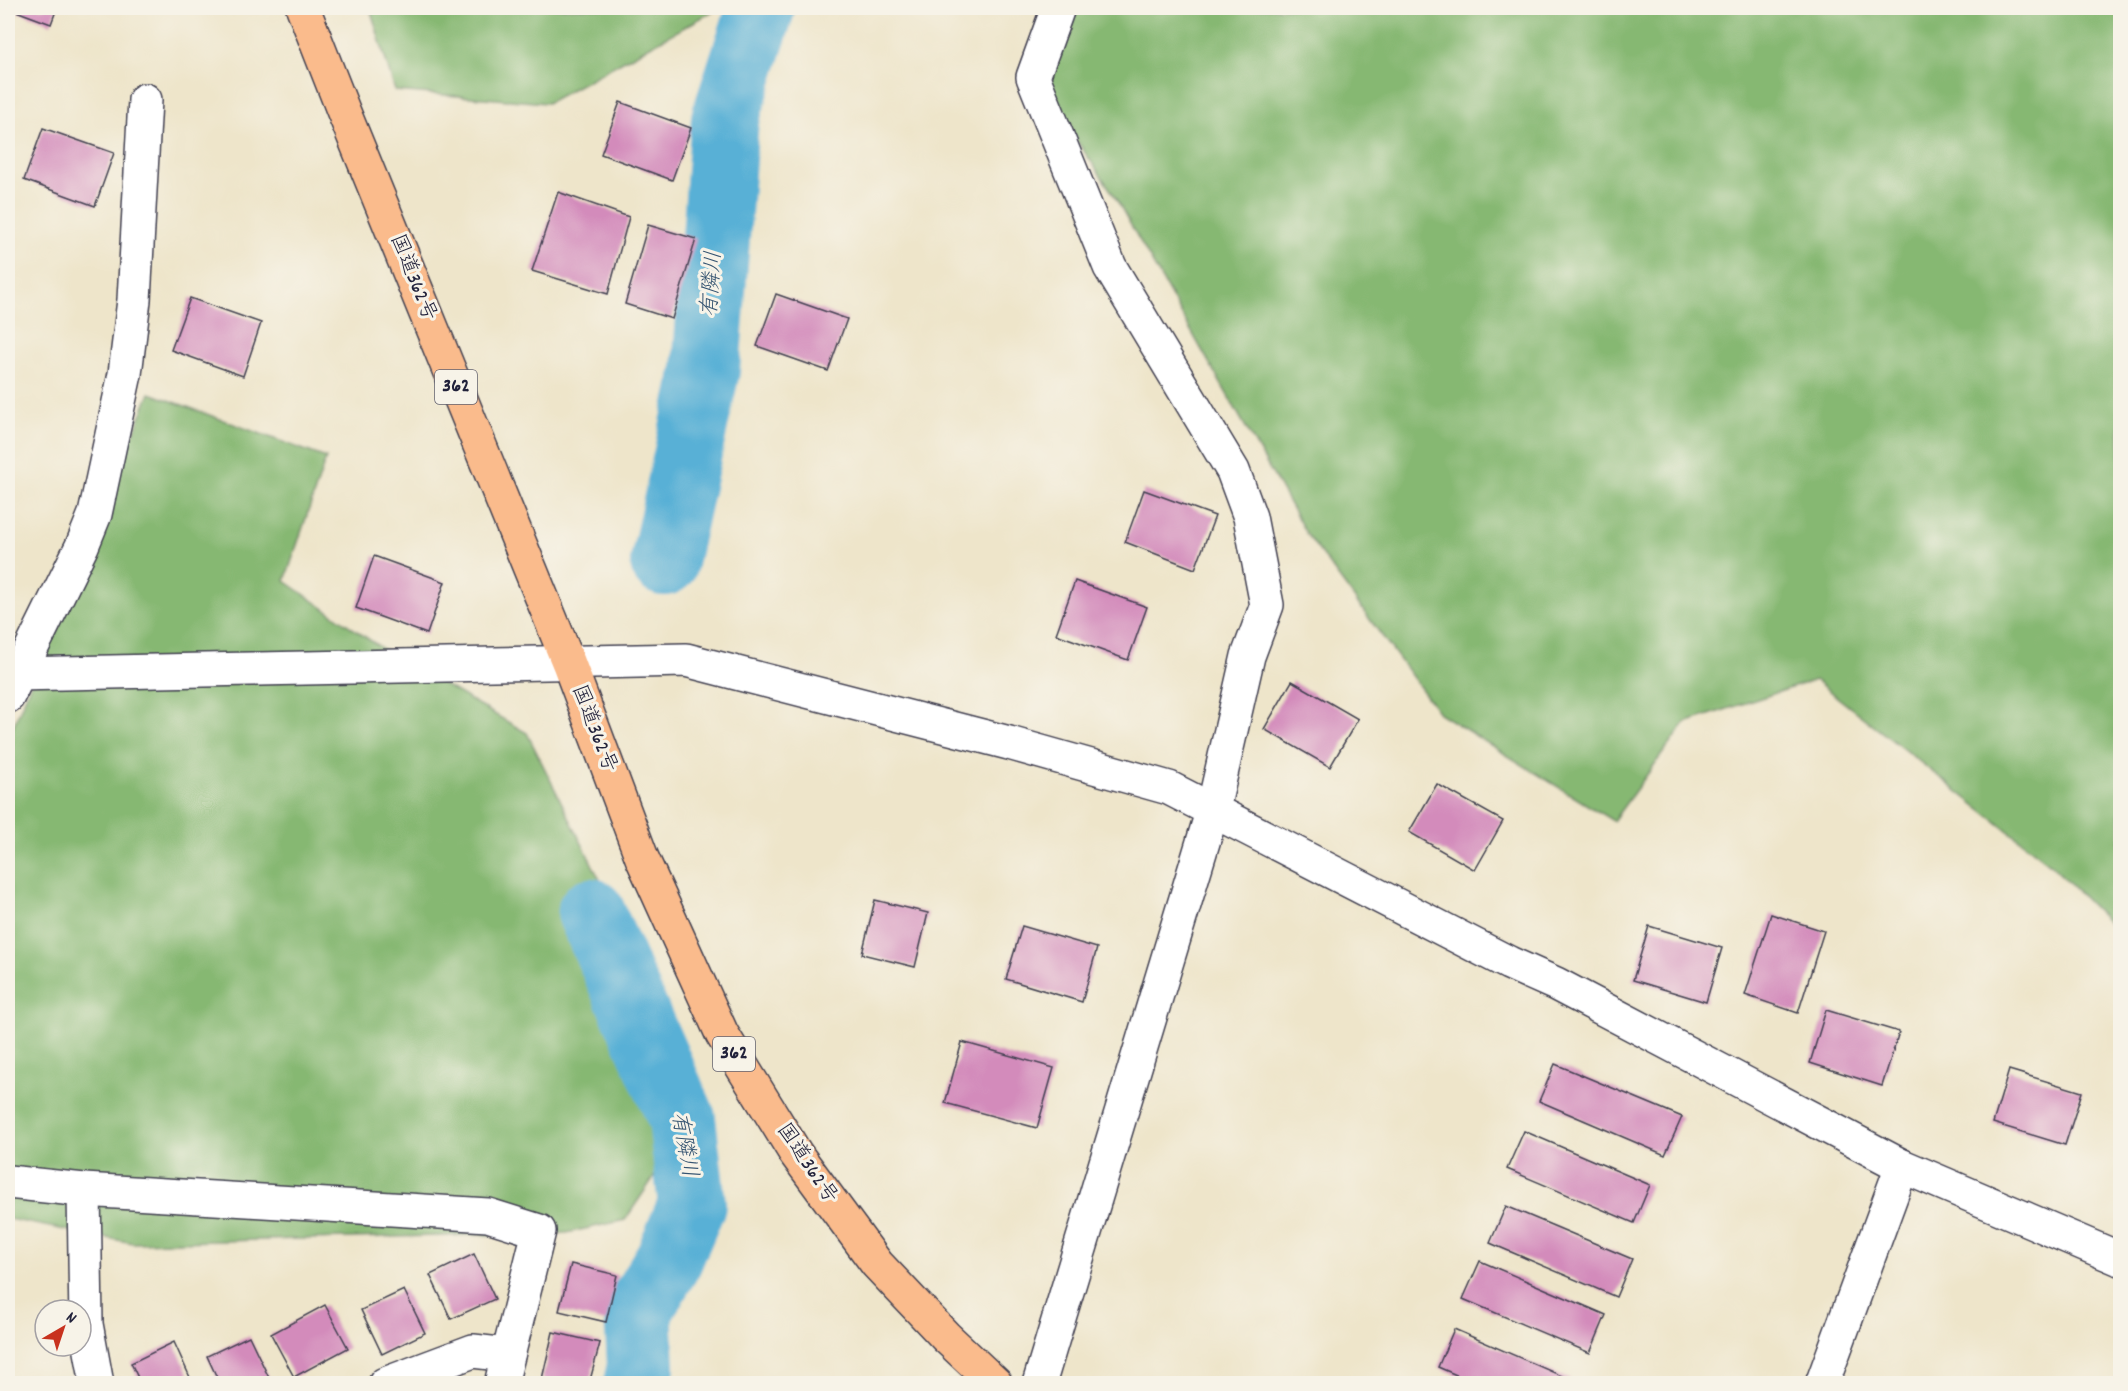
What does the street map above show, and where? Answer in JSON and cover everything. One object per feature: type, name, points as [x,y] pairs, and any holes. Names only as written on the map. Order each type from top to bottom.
[{"type":"highway","name":"国道362号","points":[[303,8],[569,664],[642,858],[722,1034],[796,1154],[877,1264],[946,1337],[996,1383]]},
{"type":"street","points":[[1039,1383],[1213,809],[1248,656],[1267,605],[1250,517],[1233,471],[1110,267],[1033,77],[1059,8]]},
{"type":"street","points":[[145,100],[134,300],[124,374],[95,514],[82,546],[11,681],[686,660],[1009,743],[1169,788],[1509,963],[1567,990],[1902,1166],[2121,1259]]},
{"type":"street","points":[[1822,1383],[1902,1166]]},
{"type":"street","points":[[8,1182],[84,1190],[488,1215],[539,1231],[505,1369],[473,1351],[385,1383]]},
{"type":"street","points":[[84,1190],[86,1324],[97,1383]]},
{"type":"green space","points":[[370,8],[719,8],[547,103],[395,91]]},
{"type":"green space","points":[[1066,8],[2120,8],[2120,934],[2048,862],[1815,680],[1685,723],[1613,821],[1439,713],[1306,533],[1112,192],[1033,77]]},
{"type":"green space","points":[[150,393],[326,458],[285,581],[383,649],[527,733],[624,928],[696,1115],[625,1220],[567,1233],[133,1243],[8,1219],[8,739]]},
{"type":"building","points":[[8,8],[57,8],[51,24]]},
{"type":"building","points":[[620,102],[691,128],[672,180],[601,154]]},
{"type":"building","points":[[43,128],[114,153],[95,206],[24,180]]},
{"type":"building","points":[[558,192],[629,217],[608,294],[532,271]]},
{"type":"building","points":[[648,225],[696,239],[672,319],[625,304]]},
{"type":"building","points":[[776,294],[847,319],[828,371],[757,346]]},
{"type":"building","points":[[190,298],[261,323],[243,376],[171,350]]},
{"type":"building","points":[[1144,490],[1215,516],[1195,569],[1125,542]]},
{"type":"building","points":[[374,556],[445,582],[427,634],[356,608]]},
{"type":"building","points":[[1075,581],[1147,607],[1128,660],[1056,634]]},
{"type":"building","points":[[1292,681],[1358,719],[1330,767],[1264,729]]},
{"type":"building","points":[[1437,784],[1503,821],[1475,870],[1409,832]]},
{"type":"building","points":[[875,900],[928,913],[915,967],[862,954]]},
{"type":"building","points":[[1771,914],[1824,931],[1798,1013],[1745,995]]},
{"type":"building","points":[[1022,926],[1097,948],[1082,1002],[1006,979]]},
{"type":"building","points":[[1649,926],[1722,948],[1706,1002],[1633,980]]},
{"type":"building","points":[[1826,1010],[1899,1032],[1882,1086],[1810,1063]]},
{"type":"building","points":[[962,1042],[1054,1068],[1037,1128],[945,1103]]},
{"type":"building","points":[[1555,1064],[1682,1117],[1665,1155],[1539,1101]]},
{"type":"building","points":[[2009,1070],[2082,1092],[2065,1145],[1993,1123]]},
{"type":"building","points":[[1524,1131],[1650,1185],[1634,1223],[1507,1169]]},
{"type":"building","points":[[1506,1206],[1632,1259],[1616,1297],[1490,1243]]},
{"type":"building","points":[[474,1254],[495,1299],[451,1319],[430,1275]]},
{"type":"building","points":[[1480,1261],[1606,1315],[1590,1353],[1463,1299]]},
{"type":"building","points":[[571,1264],[617,1275],[606,1322],[559,1311]]},
{"type":"building","points":[[404,1290],[425,1333],[382,1354],[361,1310]]},
{"type":"building","points":[[325,1305],[348,1348],[294,1377],[271,1334]]},
{"type":"building","points":[[1454,1329],[1580,1384],[1477,1384],[1438,1367]]},
{"type":"building","points":[[553,1332],[600,1343],[589,1384],[560,1384],[542,1379]]},
{"type":"building","points":[[249,1336],[270,1380],[262,1384],[220,1384],[207,1356]]},
{"type":"building","points":[[174,1342],[193,1384],[141,1384],[131,1363]]},
{"type":"waterway","name":"有隣川","points":[[664,562],[706,370],[725,119],[761,8]]},
{"type":"waterway","name":"有隣川","points":[[591,912],[682,1119],[692,1204],[669,1259],[638,1311],[641,1366],[637,1384]]}]
